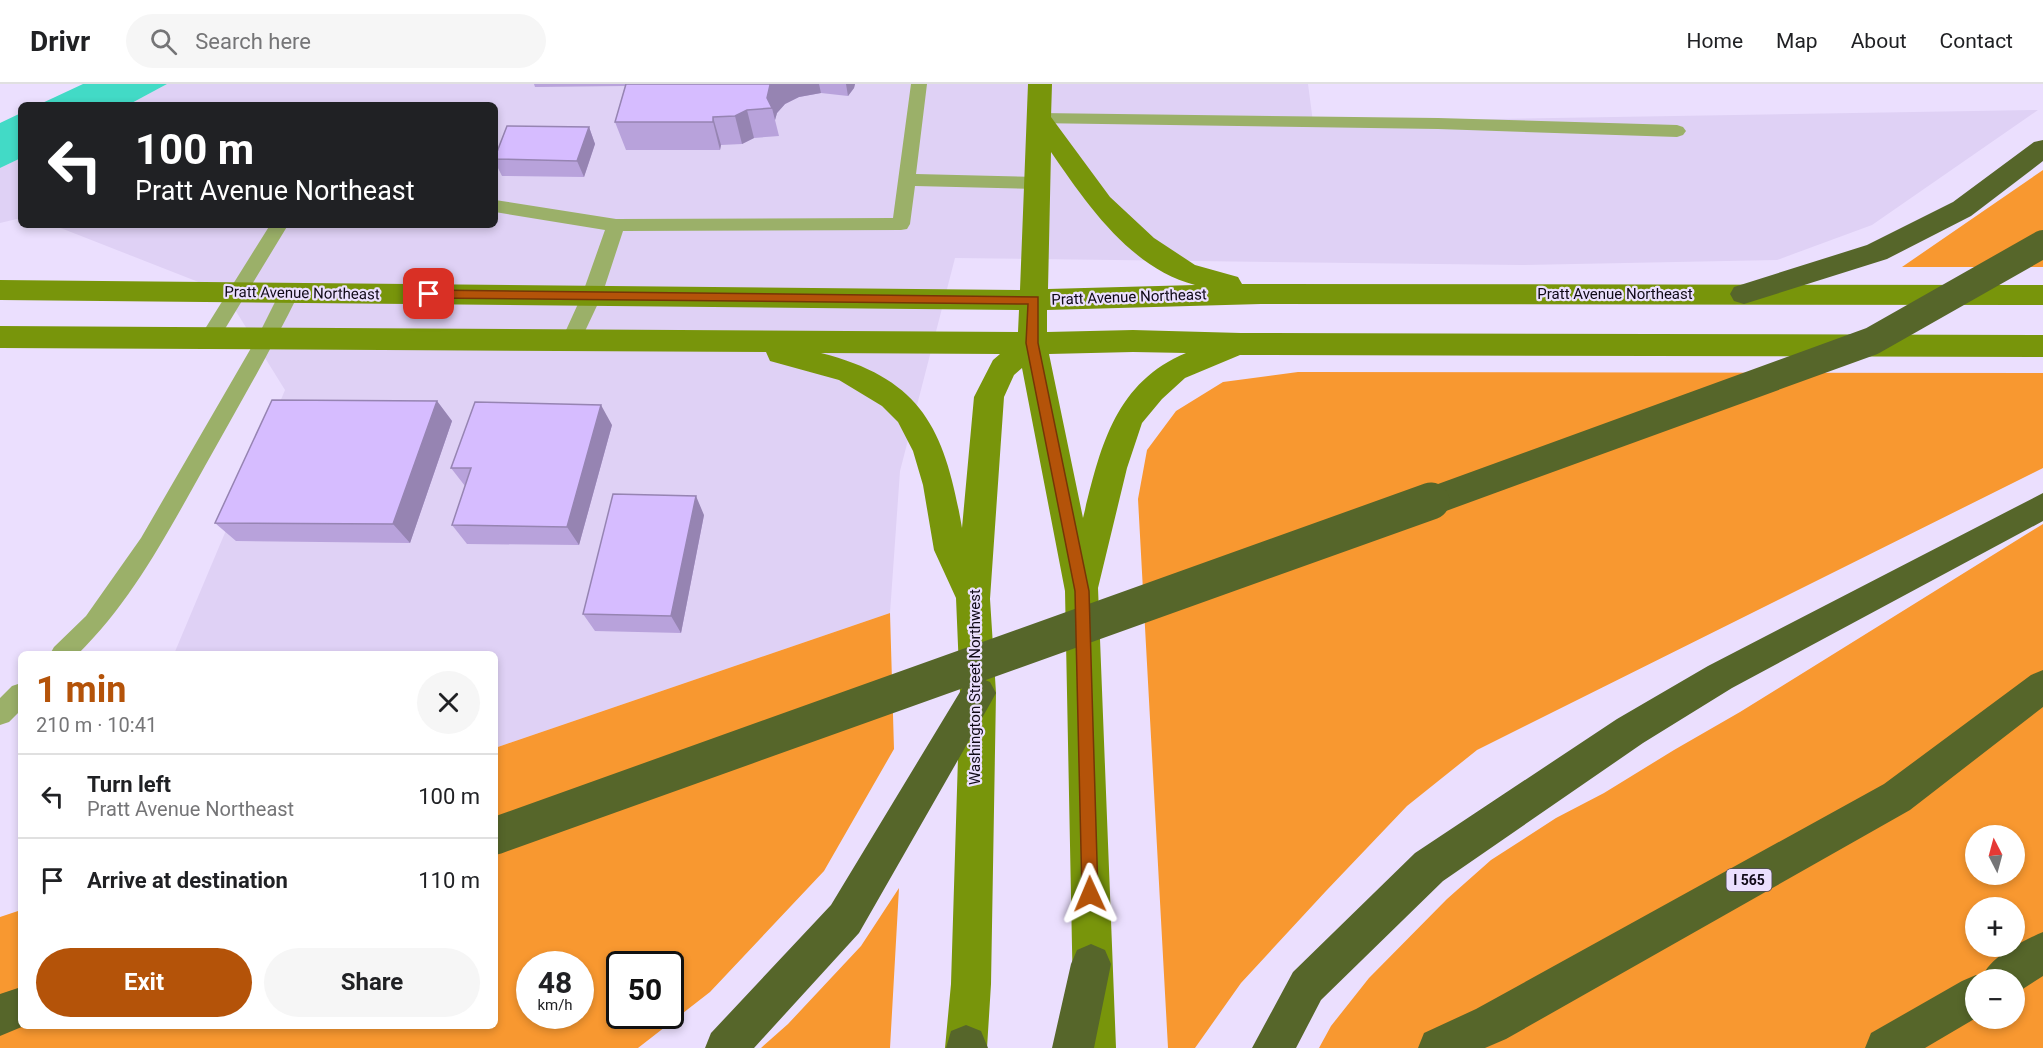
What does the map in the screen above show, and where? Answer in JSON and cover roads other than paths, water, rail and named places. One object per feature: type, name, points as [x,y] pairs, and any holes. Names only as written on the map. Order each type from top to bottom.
[{"type":"highway","points":[[1744,294],[1877,252],[1962,209],[2043,148]]},
{"type":"highway","points":[[498,835],[1720,398],[1872,341],[2043,244]]},
{"type":"highway","points":[[1273,1048],[1307,986],[1429,867],[1630,730],[1720,677],[2043,506]]},
{"type":"highway","name":"I 565","points":[[1439,1048],[1491,1024],[1897,797],[2043,686]]},
{"type":"highway","points":[[726,1048],[845,919],[978,693]]},
{"type":"highway","points":[[2018,969],[2043,952]]},
{"type":"highway","points":[[1073,1048],[1091,964]]},
{"type":"highway","points":[[1887,1048],[1965,1002]]},
{"type":"highway","points":[[0,1016],[18,1008]]},
{"type":"main road","points":[[1040,84],[1032,343],[1082,591],[1095,1048]]},
{"type":"main road","points":[[1040,119],[1101,203],[1144,245],[1186,273],[1261,294]]},
{"type":"main road","name":"Pratt Avenue Northeast","points":[[0,290],[1034,300],[1261,294],[2043,295]]},
{"type":"main road","points":[[0,336],[1032,343],[1133,341],[1241,344],[2043,346]]},
{"type":"main road","points":[[732,341],[848,371],[893,398],[909,414],[928,451],[939,485],[950,550],[973,598]]},
{"type":"main road","name":"Washington Street Northwest","points":[[966,1047],[971,984],[978,693],[973,598],[989,396],[1003,368],[1032,343]]},
{"type":"main road","points":[[1082,591],[1111,468],[1129,418],[1151,391],[1175,370],[1241,344]]},
{"type":"lane","points":[[498,206],[616,225],[901,224],[919,84]]},
{"type":"lane","points":[[1040,119],[1360,122],[1577,127],[1677,132]]},
{"type":"lane","points":[[907,180],[1038,183]]},
{"type":"lane","points":[[572,339],[592,296],[616,225]]},
{"type":"lane","points":[[210,337],[277,228]]},
{"type":"lane","points":[[65,651],[94,622],[149,545],[267,338],[289,293]]},
{"type":"lane","points":[[0,714],[18,697]]}]
